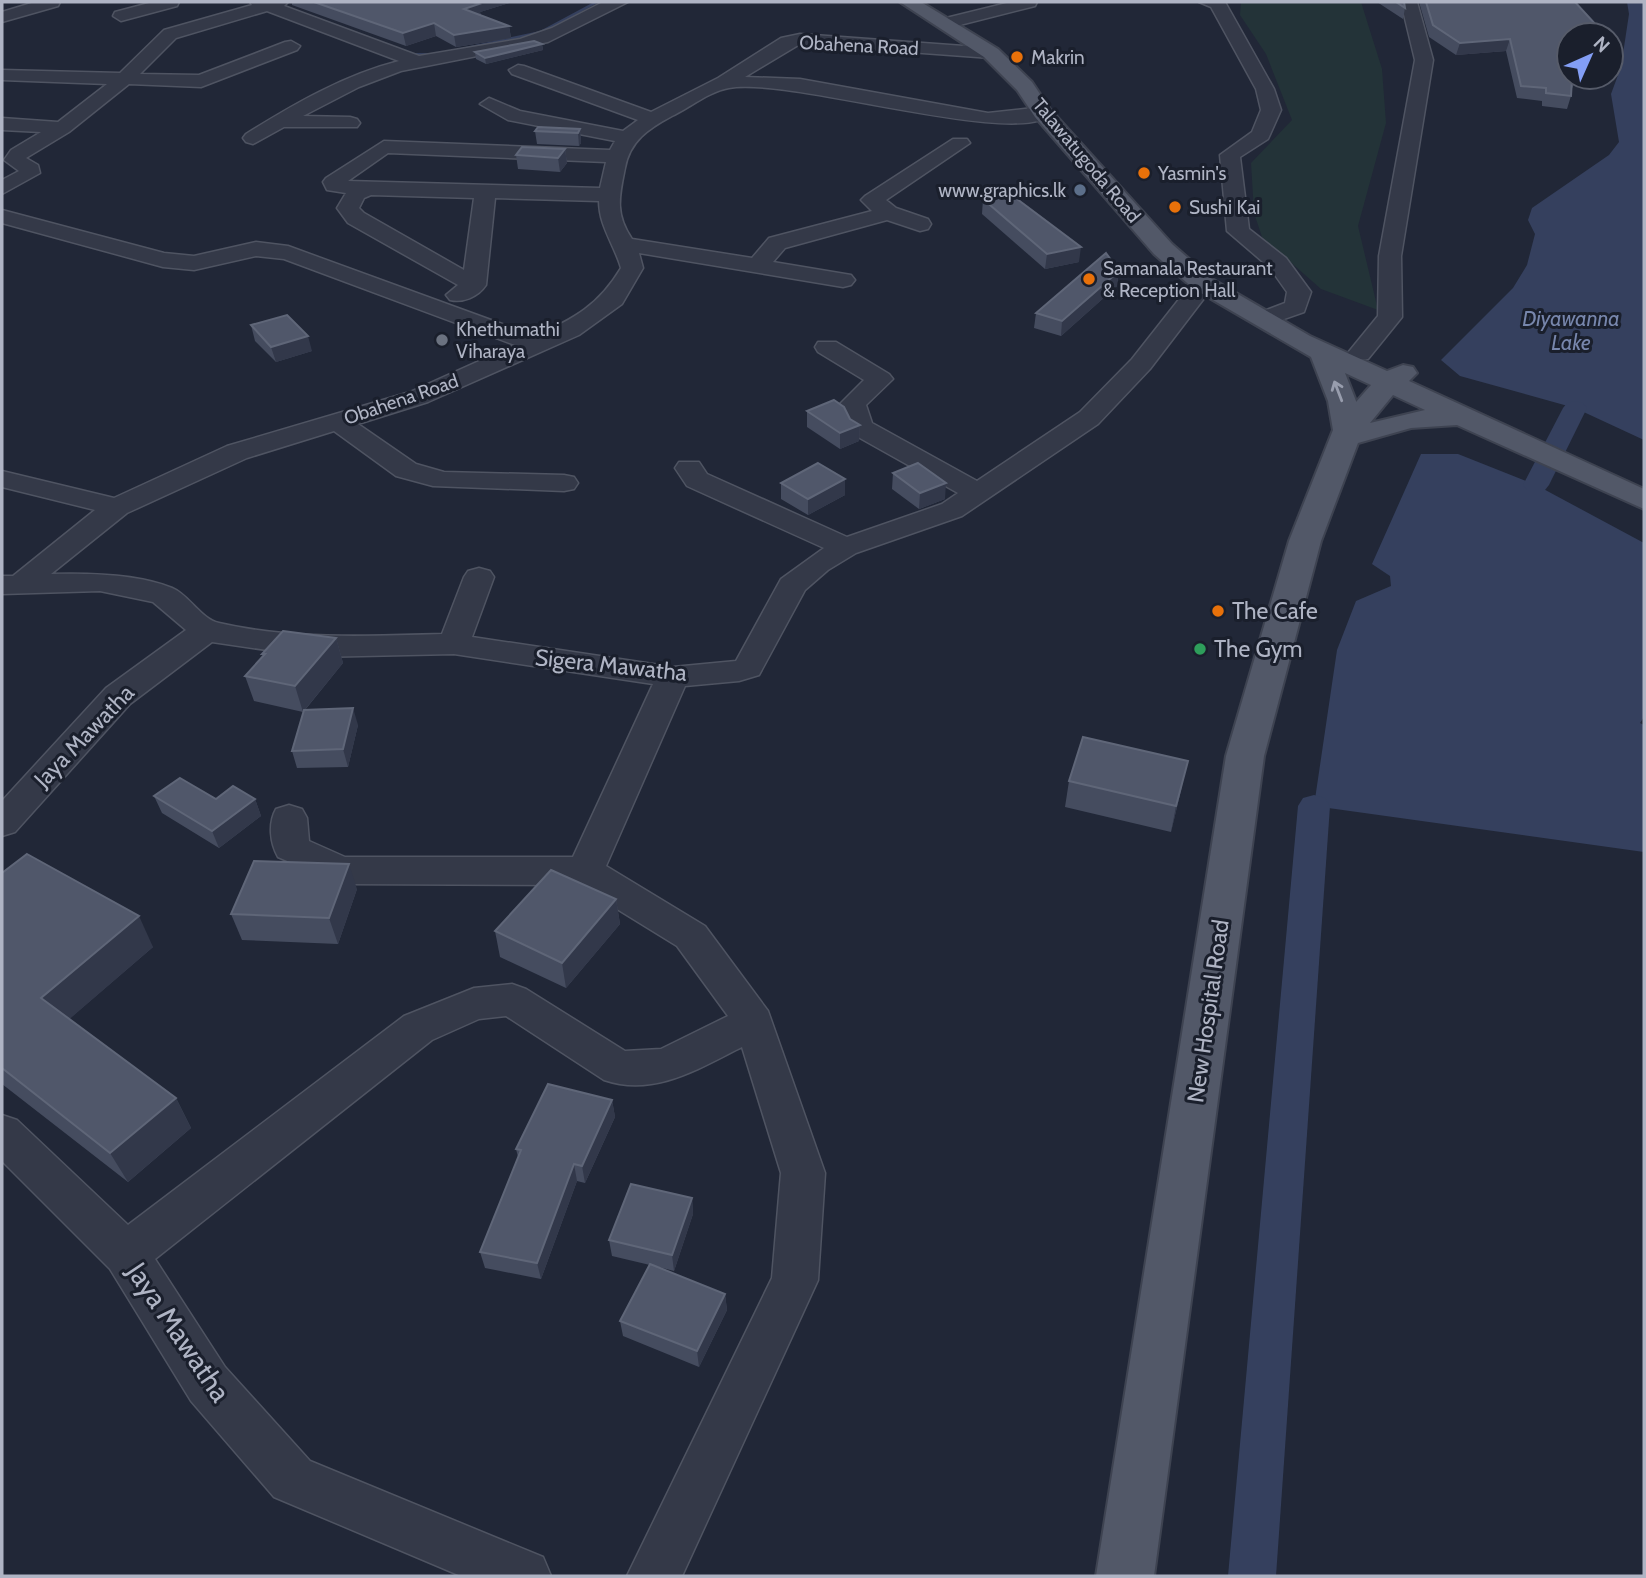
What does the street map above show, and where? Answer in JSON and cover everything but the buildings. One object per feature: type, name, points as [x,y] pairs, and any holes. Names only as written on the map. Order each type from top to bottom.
[{"type":"main road","name":"Talawatugoda Road","points":[[909,2],[947,23],[991,53],[1025,86],[1042,113],[1163,249],[1203,284],[1323,353],[1406,382],[1639,491]]},
{"type":"main road","name":"Talawatugoda Road","points":[[1264,319],[1359,354],[1464,416],[1523,435]]},
{"type":"main road","points":[[1323,353],[1342,401],[1349,440],[1408,420],[1464,416]]},
{"type":"main road","name":"New Hospital Road","points":[[1125,1576],[1245,756],[1305,541],[1349,440],[1406,382]]},
{"type":"street","points":[[3,17],[52,2]]},
{"type":"street","points":[[121,16],[171,2]]},
{"type":"street","points":[[253,138],[345,84],[418,62],[478,53],[558,32],[597,8],[620,2]]},
{"type":"street","points":[[947,23],[1029,2]]},
{"type":"street","points":[[1207,2],[1217,2],[1265,89],[1271,110],[1261,135],[1230,155],[1238,231],[1278,263],[1299,292],[1296,307],[1264,319]]},
{"type":"street","points":[[1359,354],[1390,317],[1390,256],[1424,60],[1409,2]]},
{"type":"street","points":[[2,188],[30,173],[31,169],[14,160],[19,153],[62,128],[122,80],[170,34],[268,3],[418,62]]},
{"type":"street","name":"Obahena Road","points":[[11,584],[117,507],[237,452],[419,397],[570,330],[614,299],[632,268],[625,244],[610,222],[609,195],[622,146],[652,119],[725,82],[792,40],[991,53]]},
{"type":"street","points":[[2,75],[201,82],[291,46]]},
{"type":"street","points":[[518,70],[652,119]]},
{"type":"street","points":[[725,82],[800,85],[988,119],[1042,113]]},
{"type":"street","points":[[489,104],[526,118],[622,146]]},
{"type":"street","points":[[280,121],[350,123]]},
{"type":"street","points":[[2,124],[62,128]]},
{"type":"street","points":[[920,224],[888,213],[872,200],[960,143]]},
{"type":"street","points":[[609,195],[368,189],[334,186],[333,182],[384,147],[622,146]]},
{"type":"street","points":[[368,189],[356,194],[348,208],[356,218],[474,285]]},
{"type":"street","points":[[474,285],[485,192]]},
{"type":"street","points":[[758,266],[776,243],[888,213]]},
{"type":"street","points":[[2,216],[163,260],[194,263],[231,257],[256,249],[288,253],[435,310],[536,345]]},
{"type":"street","points":[[625,244],[843,280]]},
{"type":"street","name":"Sigera Mawatha","points":[[206,631],[315,647],[454,645],[673,677],[748,668],[792,585],[817,564],[846,547],[952,510],[1089,418],[1141,364],[1203,284]]},
{"type":"street","points":[[435,310],[474,285]]},
{"type":"street","points":[[827,347],[880,379],[853,404],[860,427],[979,494]]},
{"type":"street","points":[[338,422],[406,470],[443,480],[564,483]]},
{"type":"street","points":[[689,468],[697,480],[846,547]]},
{"type":"street","points":[[2,479],[117,507]]},
{"type":"street","points":[[454,645],[479,577]]},
{"type":"street","points":[[11,584],[100,582],[163,595],[206,631]]},
{"type":"street","name":"Jaya Mawatha","points":[[2,823],[118,696],[206,631]]},
{"type":"street","points":[[585,871],[673,677]]},
{"type":"street","points":[[289,818],[291,848],[341,870],[585,871],[691,936],[754,1022],[803,1173],[795,1280],[654,1576]]},
{"type":"street","points":[[126,1254],[418,1028],[474,1004],[512,1000],[619,1068],[666,1066],[754,1022]]},
{"type":"street","name":"Jaya Mawatha","points":[[2,1133],[126,1254],[208,1384],[292,1479],[524,1576]]},
{"type":"shaded area","points":[[1241,2],[1361,2],[1382,69],[1386,123],[1358,226],[1378,310],[1321,289],[1262,237],[1254,213],[1251,163],[1292,120],[1266,54],[1240,15]]},
{"type":"water","name":"Diyawanna Lake","points":[[1627,2],[1644,2],[1644,440],[1575,408],[1460,376],[1441,360],[1513,288],[1527,265],[1535,234],[1528,220],[1532,208],[1609,155],[1619,142],[1611,94],[1612,91],[1625,91],[1625,40],[1629,14]]},
{"type":"water","points":[[1421,454],[1458,454],[1536,485],[1644,543],[1644,717],[1640,723],[1644,725],[1644,852],[1314,806],[1337,650],[1356,601],[1391,586],[1390,576],[1372,564]]},
{"type":"waterway","points":[[406,54],[437,54],[541,32],[597,2]]},
{"type":"waterway","points":[[1536,485],[1575,408]]},
{"type":"waterway","points":[[1252,1576],[1314,806]]},
{"type":"place","name":"Makrin","points":[[1017,57]]},
{"type":"place","name":"Yasmin's","points":[[1144,173]]},
{"type":"place","name":"www.graphics.lk","points":[[1080,190]]},
{"type":"place","name":"Sushi Kai","points":[[1175,207]]},
{"type":"place","name":"Samanala Restaurant & Reception Hall","points":[[1089,279]]},
{"type":"place","name":"Khethumathi Viharaya","points":[[442,340]]},
{"type":"place","name":"The Cafe","points":[[1218,611]]},
{"type":"place","name":"The Gym","points":[[1200,649]]}]
